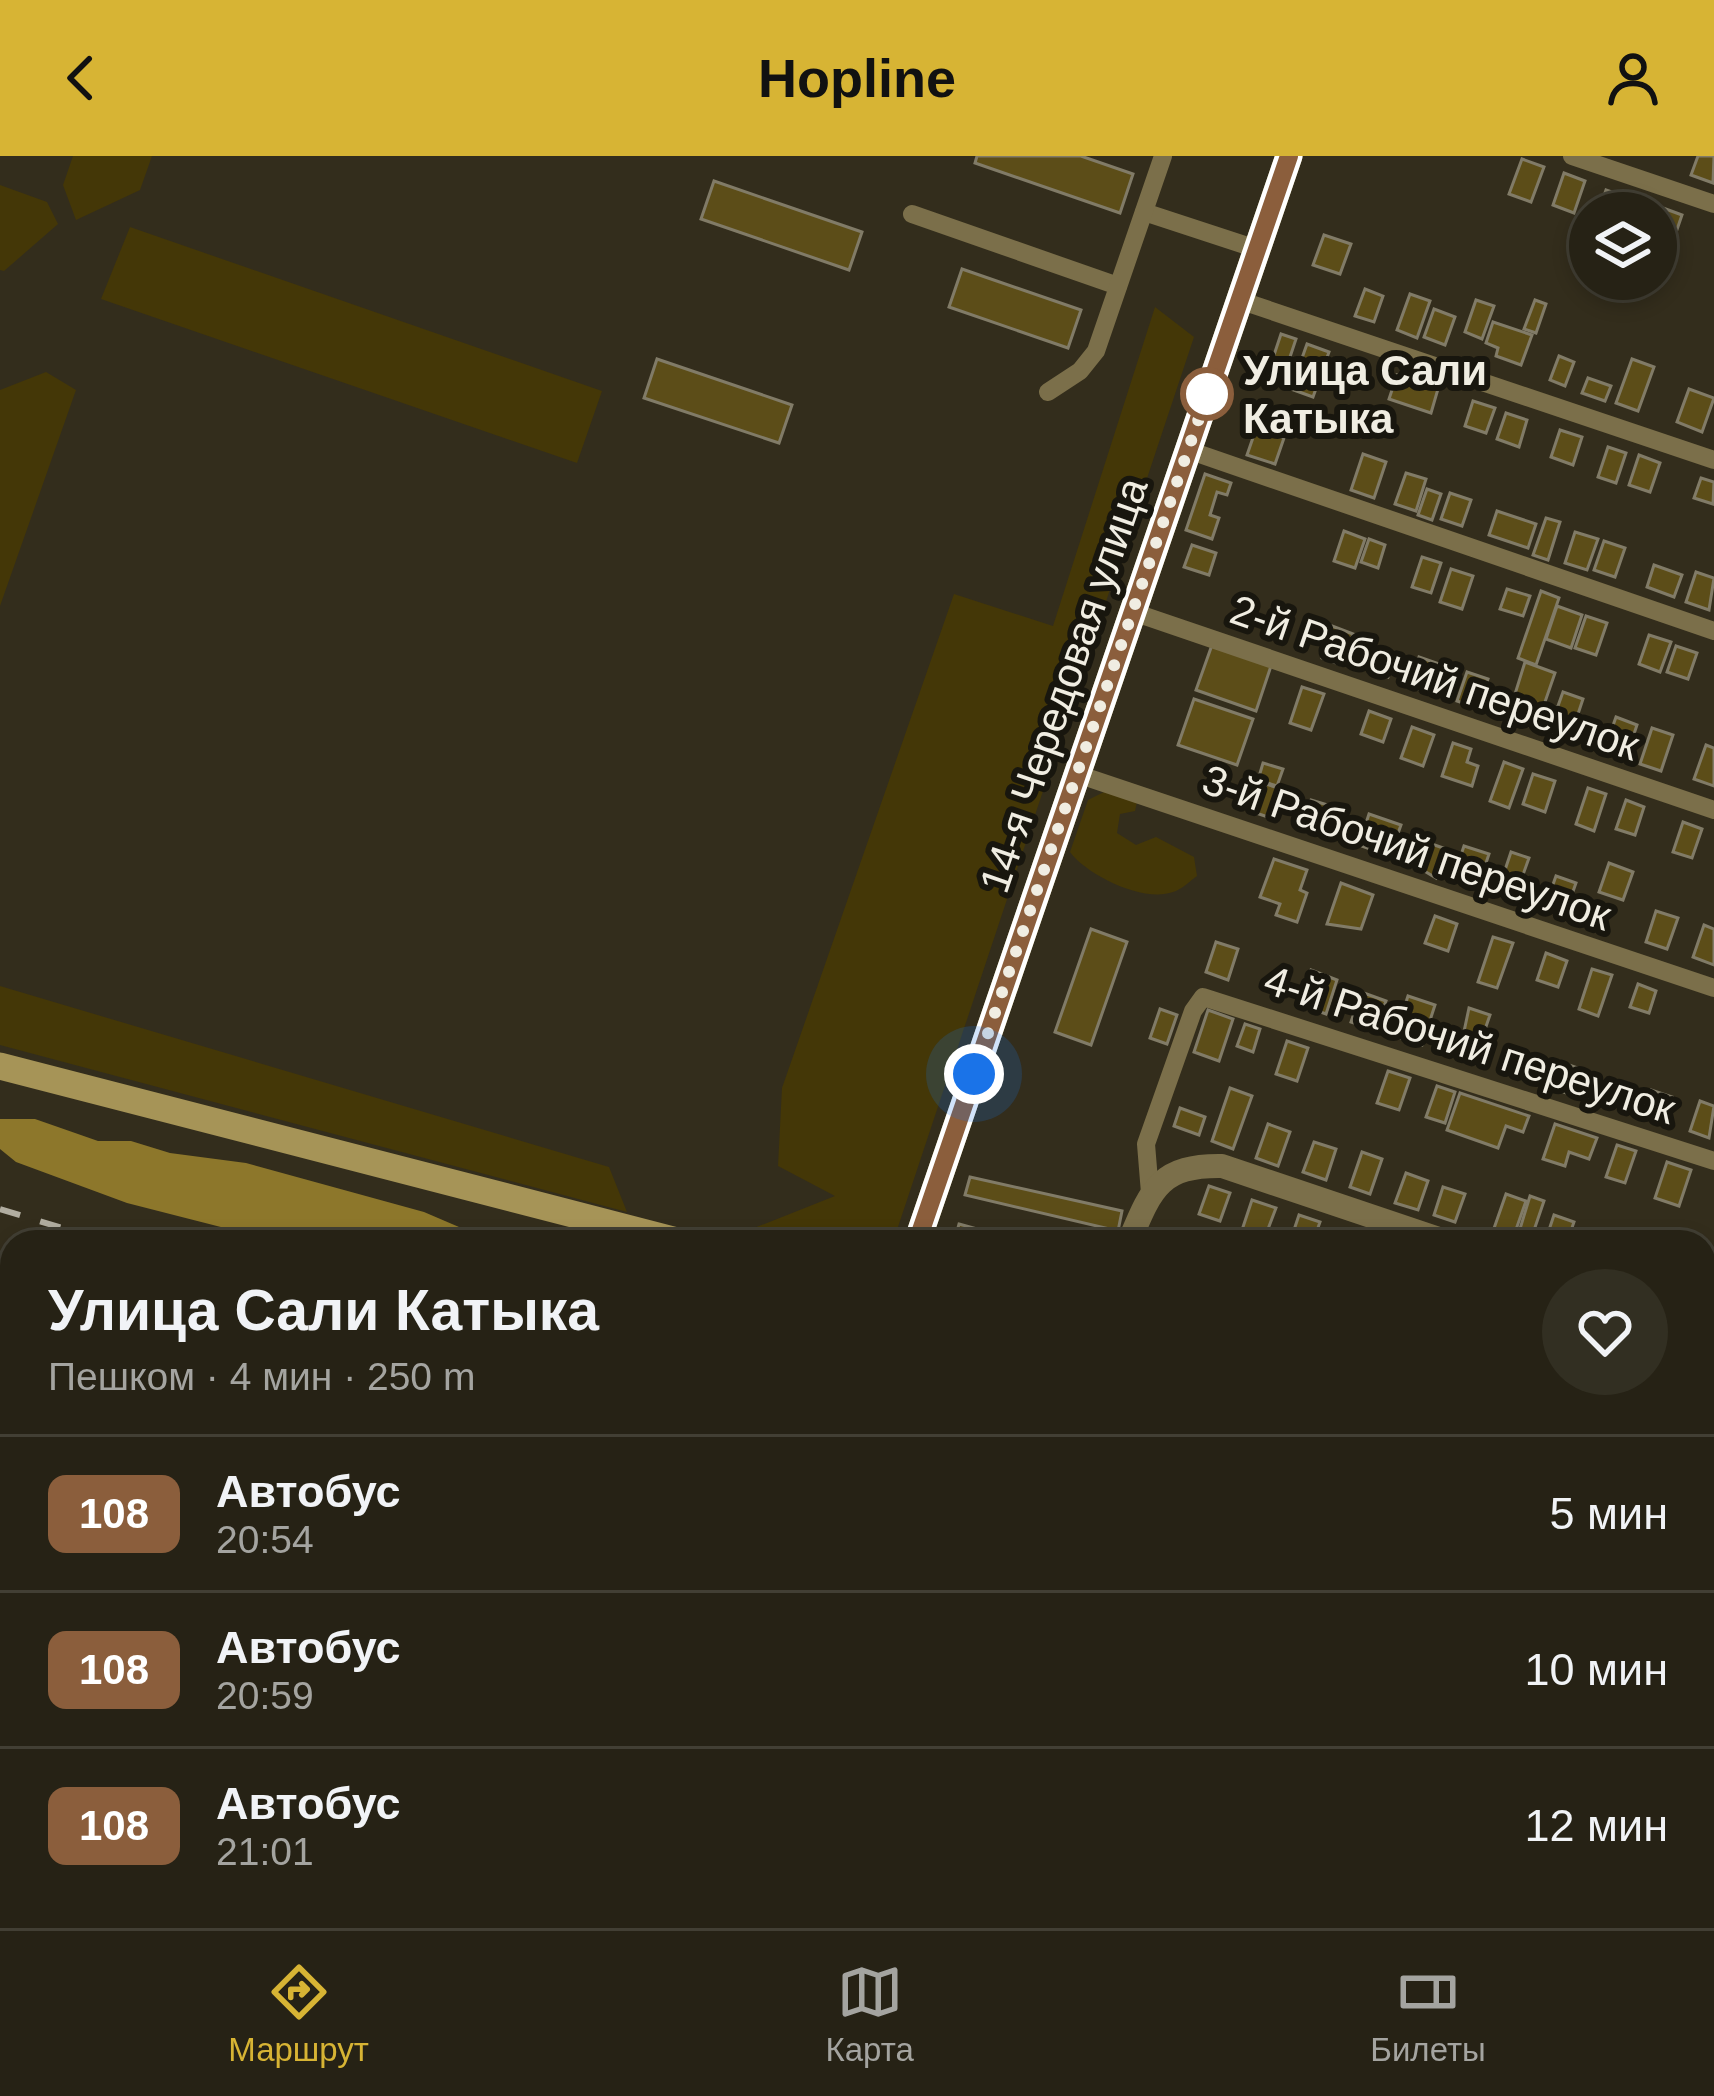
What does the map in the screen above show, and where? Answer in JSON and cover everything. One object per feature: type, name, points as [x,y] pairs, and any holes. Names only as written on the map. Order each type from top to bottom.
[{"type":"main road","name":"14-я Чередовая улица","points":[[921,1230],[1289,156]]},
{"type":"main road","points":[[0,1066],[635,1230]]},
{"type":"street","points":[[1048,392],[1080,371],[1096,351],[1162,156]]},
{"type":"street","points":[[1572,156],[1714,204]]},
{"type":"street","points":[[1144,212],[1257,249]]},
{"type":"street","points":[[912,214],[1118,286]]},
{"type":"street","points":[[1239,300],[1714,460]]},
{"type":"street","points":[[1188,450],[1714,631]]},
{"type":"street","name":"2-й Рабочий переулок","points":[[1133,611],[1714,810]]},
{"type":"street","name":"3-й Рабочий переулок","points":[[1077,774],[1714,988]]},
{"type":"street","name":"4-й Рабочий переулок","points":[[1150,1192],[1146,1144],[1193,1011],[1203,997],[1714,1162]]},
{"type":"street","points":[[1134,1230],[1150,1192],[1171,1173],[1222,1166],[1412,1230]]},
{"type":"shaded area","points":[[73,156],[152,156],[140,190],[76,220],[63,185]]},
{"type":"shaded area","points":[[0,185],[47,202],[58,224],[4,271],[0,270]]},
{"type":"shaded area","points":[[130,227],[602,391],[577,463],[101,299]]},
{"type":"shaded area","points":[[1155,307],[1194,337],[897,1230],[749,1230],[835,1196],[778,1166],[782,1088],[954,594],[1053,626]]},
{"type":"shaded area","points":[[46,372],[76,390],[0,606],[0,390]]},
{"type":"shaded area","points":[[1108,790],[1137,802],[1135,811],[1120,814],[1117,833],[1136,845],[1156,837],[1194,857],[1197,876],[1176,891],[1147,894],[1102,878],[1078,861],[1070,852],[1088,800]]},
{"type":"shaded area","points":[[0,986],[609,1167],[627,1212],[0,1045]]},
{"type":"shaded area","points":[[0,1119],[35,1119],[98,1141],[131,1141],[170,1153],[246,1163],[424,1212],[466,1230],[232,1230],[127,1203],[16,1162],[0,1149]]},
{"type":"building","points":[[977,156],[1081,156],[1133,174],[1120,213],[975,163]]},
{"type":"building","points":[[1698,156],[1714,156],[1713,183],[1691,175]]},
{"type":"building","points":[[1522,159],[1544,167],[1531,202],[1509,194]]},
{"type":"building","points":[[1564,173],[1585,181],[1581,192],[1569,192],[1569,211],[1553,205]]},
{"type":"building","points":[[714,181],[862,232],[849,270],[701,219]]},
{"type":"building","points":[[1324,235],[1351,244],[1340,274],[1313,265]]},
{"type":"building","points":[[962,269],[1081,310],[1068,348],[949,307]]},
{"type":"building","points":[[1365,289],[1383,296],[1374,322],[1355,316]]},
{"type":"building","points":[[1410,294],[1430,301],[1417,338],[1397,330]]},
{"type":"building","points":[[1476,300],[1494,306],[1482,339],[1465,332]]},
{"type":"building","points":[[1535,300],[1546,304],[1536,333],[1524,329]]},
{"type":"building","points":[[1434,309],[1455,317],[1445,345],[1424,337]]},
{"type":"building","points":[[1493,322],[1532,335],[1521,365],[1496,356],[1498,348],[1486,343]]},
{"type":"building","points":[[1281,334],[1296,339],[1287,366],[1272,361]]},
{"type":"building","points":[[1307,344],[1329,352],[1313,397],[1291,389]]},
{"type":"building","points":[[1559,356],[1574,362],[1565,386],[1550,380]]},
{"type":"building","points":[[657,359],[792,405],[779,443],[644,398]]},
{"type":"building","points":[[1632,359],[1654,367],[1638,411],[1616,403]]},
{"type":"building","points":[[1397,375],[1438,389],[1431,413],[1389,399]]},
{"type":"building","points":[[1588,378],[1611,386],[1605,401],[1582,393]]},
{"type":"building","points":[[1689,389],[1714,398],[1702,432],[1677,422]]},
{"type":"building","points":[[1473,401],[1495,408],[1486,433],[1465,426]]},
{"type":"building","points":[[1506,413],[1527,420],[1519,447],[1497,439]]},
{"type":"building","points":[[1256,429],[1284,438],[1275,464],[1247,455]]},
{"type":"building","points":[[1560,430],[1582,437],[1573,465],[1551,457]]},
{"type":"building","points":[[1608,447],[1626,453],[1616,483],[1598,477]]},
{"type":"building","points":[[1363,454],[1386,462],[1374,498],[1351,490]]},
{"type":"building","points":[[1639,455],[1660,463],[1650,492],[1629,485]]},
{"type":"building","points":[[1406,473],[1426,479],[1416,511],[1395,504]]},
{"type":"building","points":[[1205,474],[1231,483],[1227,495],[1217,492],[1210,515],[1219,518],[1212,539],[1186,530]]},
{"type":"building","points":[[1701,478],[1714,482],[1713,504],[1694,498]]},
{"type":"building","points":[[1427,489],[1441,494],[1432,520],[1418,515]]},
{"type":"building","points":[[1450,493],[1471,500],[1462,526],[1441,519]]},
{"type":"building","points":[[1497,511],[1536,524],[1528,548],[1489,535]]},
{"type":"building","points":[[1546,518],[1560,522],[1548,560],[1533,555]]},
{"type":"building","points":[[1344,531],[1365,539],[1355,568],[1334,561]]},
{"type":"building","points":[[1575,532],[1598,539],[1587,570],[1565,563]]},
{"type":"building","points":[[1369,539],[1385,545],[1378,568],[1361,562]]},
{"type":"building","points":[[1604,541],[1625,548],[1615,577],[1594,570]]},
{"type":"building","points":[[1192,545],[1216,553],[1209,575],[1184,567]]},
{"type":"building","points":[[1422,557],[1441,563],[1431,593],[1412,587]]},
{"type":"building","points":[[1654,565],[1682,575],[1674,597],[1647,587]]},
{"type":"building","points":[[1451,569],[1473,576],[1462,609],[1440,602]]},
{"type":"building","points":[[1696,572],[1714,578],[1709,610],[1686,602]]},
{"type":"building","points":[[1507,589],[1530,596],[1523,616],[1500,609]]},
{"type":"building","points":[[1541,591],[1559,598],[1536,665],[1518,658]]},
{"type":"building","points":[[1557,606],[1582,615],[1571,648],[1546,639]]},
{"type":"building","points":[[1586,616],[1607,623],[1596,655],[1575,648]]},
{"type":"building","points":[[1332,626],[1353,634],[1342,665],[1322,658]]},
{"type":"building","points":[[1649,635],[1671,642],[1660,672],[1639,664]]},
{"type":"building","points":[[1212,645],[1271,666],[1256,711],[1196,690]]},
{"type":"building","points":[[1676,646],[1697,653],[1688,679],[1667,672]]},
{"type":"building","points":[[1376,651],[1394,658],[1388,677],[1369,671]]},
{"type":"building","points":[[1419,657],[1439,664],[1429,693],[1410,686]]},
{"type":"building","points":[[1525,662],[1555,673],[1536,728],[1517,722],[1525,698],[1515,694]]},
{"type":"building","points":[[1467,672],[1488,679],[1478,708],[1457,701]]},
{"type":"building","points":[[1302,687],[1324,694],[1311,730],[1290,723]]},
{"type":"building","points":[[1563,692],[1583,699],[1570,738],[1549,731]]},
{"type":"building","points":[[1194,699],[1253,719],[1237,765],[1178,745]]},
{"type":"building","points":[[1369,711],[1391,719],[1383,742],[1361,734]]},
{"type":"building","points":[[1616,717],[1637,725],[1626,758],[1604,751]]},
{"type":"building","points":[[1412,727],[1434,735],[1423,766],[1401,758]]},
{"type":"building","points":[[1652,728],[1673,735],[1661,771],[1640,764]]},
{"type":"building","points":[[1453,743],[1471,749],[1467,762],[1478,766],[1472,786],[1442,776]]},
{"type":"building","points":[[1706,745],[1714,748],[1714,786],[1694,779]]},
{"type":"building","points":[[1504,762],[1523,769],[1509,808],[1490,801]]},
{"type":"building","points":[[1263,763],[1283,769],[1277,786],[1258,780]]},
{"type":"building","points":[[1533,774],[1555,781],[1545,812],[1523,804]]},
{"type":"building","points":[[1266,784],[1287,791],[1277,820],[1256,813]]},
{"type":"building","points":[[1588,788],[1606,794],[1594,831],[1576,824]]},
{"type":"building","points":[[1311,800],[1331,806],[1322,833],[1302,826]]},
{"type":"building","points":[[1626,800],[1644,807],[1635,835],[1616,829]]},
{"type":"building","points":[[1369,814],[1401,825],[1390,856],[1359,845]]},
{"type":"building","points":[[1683,822],[1702,829],[1692,858],[1673,852]]},
{"type":"building","points":[[1409,836],[1446,849],[1436,878],[1406,860]]},
{"type":"building","points":[[1464,846],[1489,854],[1480,881],[1455,873]]},
{"type":"building","points":[[1511,852],[1529,858],[1515,897],[1498,891]]},
{"type":"building","points":[[1274,859],[1307,870],[1300,890],[1307,893],[1297,922],[1276,915],[1280,904],[1260,897]]},
{"type":"building","points":[[1609,863],[1633,872],[1623,900],[1599,892]]},
{"type":"building","points":[[1556,876],[1576,883],[1565,914],[1545,907]]},
{"type":"building","points":[[1341,883],[1373,895],[1361,929],[1327,924]]},
{"type":"building","points":[[1656,911],[1678,918],[1667,949],[1646,942]]},
{"type":"building","points":[[1435,916],[1457,924],[1448,951],[1425,943]]},
{"type":"building","points":[[1704,925],[1714,929],[1714,965],[1693,957]]},
{"type":"building","points":[[1091,929],[1127,942],[1091,1045],[1055,1032]]},
{"type":"building","points":[[1493,937],[1513,943],[1497,988],[1478,982]]},
{"type":"building","points":[[1216,942],[1238,949],[1228,980],[1206,972]]},
{"type":"building","points":[[1546,953],[1567,961],[1558,987],[1537,980]]},
{"type":"building","points":[[1592,969],[1612,975],[1598,1016],[1579,1009]]},
{"type":"building","points":[[1311,970],[1337,980],[1326,1014],[1299,1004]]},
{"type":"building","points":[[1638,984],[1656,991],[1649,1013],[1630,1007]]},
{"type":"building","points":[[1361,992],[1386,1001],[1375,1030],[1351,1022]]},
{"type":"building","points":[[1408,996],[1435,1005],[1422,1045],[1395,1036]]},
{"type":"building","points":[[1469,1008],[1490,1015],[1474,1061],[1459,1055]]},
{"type":"building","points":[[1160,1009],[1177,1015],[1167,1044],[1150,1038]]},
{"type":"building","points":[[1208,1010],[1233,1019],[1219,1061],[1194,1052]]},
{"type":"building","points":[[1245,1024],[1260,1029],[1253,1052],[1237,1046]]},
{"type":"building","points":[[1287,1041],[1308,1048],[1297,1081],[1276,1074]]},
{"type":"building","points":[[1513,1051],[1532,1058],[1525,1079],[1506,1072]]},
{"type":"building","points":[[1566,1064],[1595,1074],[1586,1100],[1558,1090]]},
{"type":"building","points":[[1388,1071],[1410,1078],[1399,1110],[1377,1103]]},
{"type":"building","points":[[1437,1086],[1455,1092],[1445,1123],[1426,1117]]},
{"type":"building","points":[[1230,1088],[1252,1096],[1233,1149],[1212,1141]]},
{"type":"building","points":[[1651,1090],[1672,1097],[1663,1123],[1642,1115]]},
{"type":"building","points":[[1460,1093],[1529,1116],[1523,1132],[1506,1126],[1498,1148],[1447,1130]]},
{"type":"building","points":[[1700,1101],[1714,1106],[1709,1138],[1690,1131]]},
{"type":"building","points":[[1180,1108],[1205,1117],[1199,1135],[1174,1126]]},
{"type":"building","points":[[1268,1124],[1290,1132],[1278,1166],[1256,1158]]},
{"type":"building","points":[[1555,1124],[1597,1138],[1589,1159],[1569,1152],[1565,1166],[1543,1159]]},
{"type":"building","points":[[1314,1142],[1336,1149],[1326,1180],[1303,1172]]},
{"type":"building","points":[[1617,1145],[1636,1151],[1625,1183],[1606,1177]]},
{"type":"building","points":[[1362,1152],[1382,1159],[1370,1194],[1350,1187]]},
{"type":"building","points":[[1667,1162],[1691,1170],[1679,1206],[1655,1198]]},
{"type":"building","points":[[1406,1173],[1428,1181],[1418,1210],[1395,1203]]},
{"type":"building","points":[[970,1177],[1122,1211],[1118,1230],[1114,1230],[965,1195]]},
{"type":"building","points":[[1209,1186],[1230,1193],[1220,1221],[1199,1214]]},
{"type":"building","points":[[1443,1187],[1465,1194],[1455,1222],[1434,1215]]},
{"type":"building","points":[[1506,1194],[1526,1201],[1516,1230],[1493,1230]]},
{"type":"building","points":[[1530,1196],[1544,1201],[1534,1230],[1520,1230]]},
{"type":"building","points":[[1252,1200],[1276,1208],[1268,1230],[1242,1230]]},
{"type":"building","points":[[1299,1215],[1320,1222],[1317,1230],[1294,1230]]},
{"type":"building","points":[[1554,1215],[1574,1222],[1571,1230],[1549,1230]]},
{"type":"railway","points":[[0,1209],[69,1230]]},
{"type":"bus line","name":"108","points":[[921,1230],[1289,156]]},
{"type":"place","name":"Улица Сали Катыка","points":[[1207,394]]},
{"type":"route","points":[[974,1074],[1212,380],[1207,394]]}]
